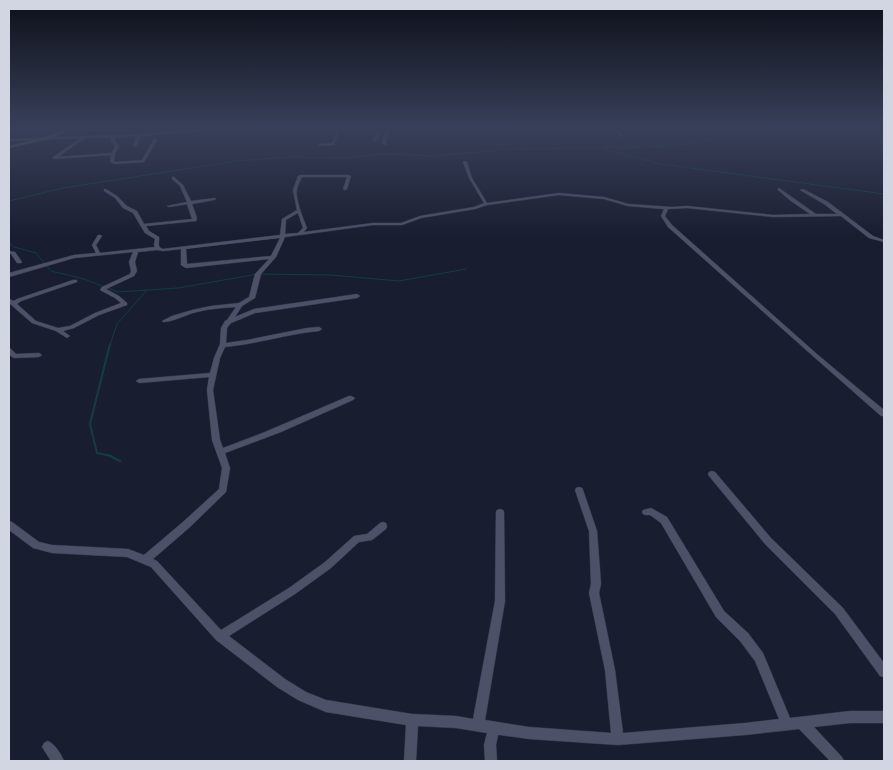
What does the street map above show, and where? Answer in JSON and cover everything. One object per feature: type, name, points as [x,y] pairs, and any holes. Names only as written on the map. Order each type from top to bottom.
[{"type":"street","points":[[465,165],[474,185],[486,204]]},
{"type":"street","points":[[299,234],[306,228],[298,211],[299,204],[295,190],[301,176],[349,176],[344,189]]},
{"type":"street","points":[[143,225],[194,220],[195,218],[187,203],[186,192],[180,183],[173,178]]},
{"type":"street","points":[[779,189],[816,216]]},
{"type":"street","points":[[105,190],[116,197],[125,207],[135,212],[149,233],[157,238],[156,245],[158,248]]},
{"type":"street","points":[[802,190],[826,202],[871,237],[884,241]]},
{"type":"street","points":[[9,275],[74,257],[98,253],[158,248],[163,250],[373,224],[402,224],[420,217],[475,208],[486,204],[560,194],[604,198],[628,205],[666,208],[687,207],[798,217],[842,216]]},
{"type":"street","points":[[169,206],[214,199]]},
{"type":"street","points":[[666,208],[663,216],[670,226],[884,414]]},
{"type":"street","points":[[145,560],[222,493],[226,468],[216,440],[210,396],[217,358],[223,345],[222,331],[231,315],[240,305],[252,298],[258,274],[273,257],[283,236],[284,218],[298,211]]},
{"type":"street","points":[[98,253],[94,245],[100,236]]},
{"type":"street","points":[[182,248],[184,265],[186,266],[273,257]]},
{"type":"street","points":[[58,330],[72,327],[97,314],[125,304],[117,297],[103,290],[132,275],[134,271],[132,262],[136,251]]},
{"type":"street","points":[[9,252],[13,253],[19,262]]},
{"type":"street","points":[[12,302],[75,281]]},
{"type":"street","points":[[227,322],[254,311],[357,296]]},
{"type":"street","points":[[12,302],[34,322],[58,330],[67,336]]},
{"type":"street","points":[[165,320],[187,312],[240,305]]},
{"type":"street","points":[[211,308],[228,310],[231,315]]},
{"type":"street","points":[[223,345],[249,343],[301,330],[319,329]]},
{"type":"street","points":[[9,350],[14,356],[39,355]]},
{"type":"street","points":[[138,380],[214,375]]},
{"type":"street","points":[[220,452],[351,398]]},
{"type":"street","points":[[712,474],[768,541],[839,611],[884,672]]},
{"type":"street","points":[[579,490],[593,531],[594,593],[610,670],[618,739]]},
{"type":"street","points":[[646,512],[651,511],[664,520],[720,614],[744,637],[759,657],[785,724]]},
{"type":"street","points":[[478,725],[500,601],[500,512]]},
{"type":"street","points":[[9,525],[36,545],[52,549],[128,553],[154,564],[220,636],[273,677],[302,696],[326,706],[412,720],[478,725],[565,736],[618,739],[850,717],[884,717]]},
{"type":"street","points":[[220,636],[292,591],[328,565],[357,539],[369,537],[383,526]]},
{"type":"street","points":[[410,761],[412,720]]},
{"type":"street","points":[[801,722],[838,761]]},
{"type":"street","points":[[491,761],[490,745],[493,730],[501,729]]},
{"type":"street","points":[[48,747],[58,761]]},
{"type":"waterway","points":[[9,201],[63,188],[211,165]]},
{"type":"waterway","points":[[668,165],[884,194]]},
{"type":"waterway","points":[[9,243],[14,247],[36,253],[51,271],[84,279],[118,292],[147,290]]},
{"type":"waterway","points":[[147,290],[178,288],[258,274],[331,275],[399,281],[466,269]]},
{"type":"waterway","points":[[110,345],[117,324],[147,290]]},
{"type":"waterway","points":[[109,456],[97,453],[90,424],[110,344]]},
{"type":"waterway","points":[[109,456],[120,461]]}]
